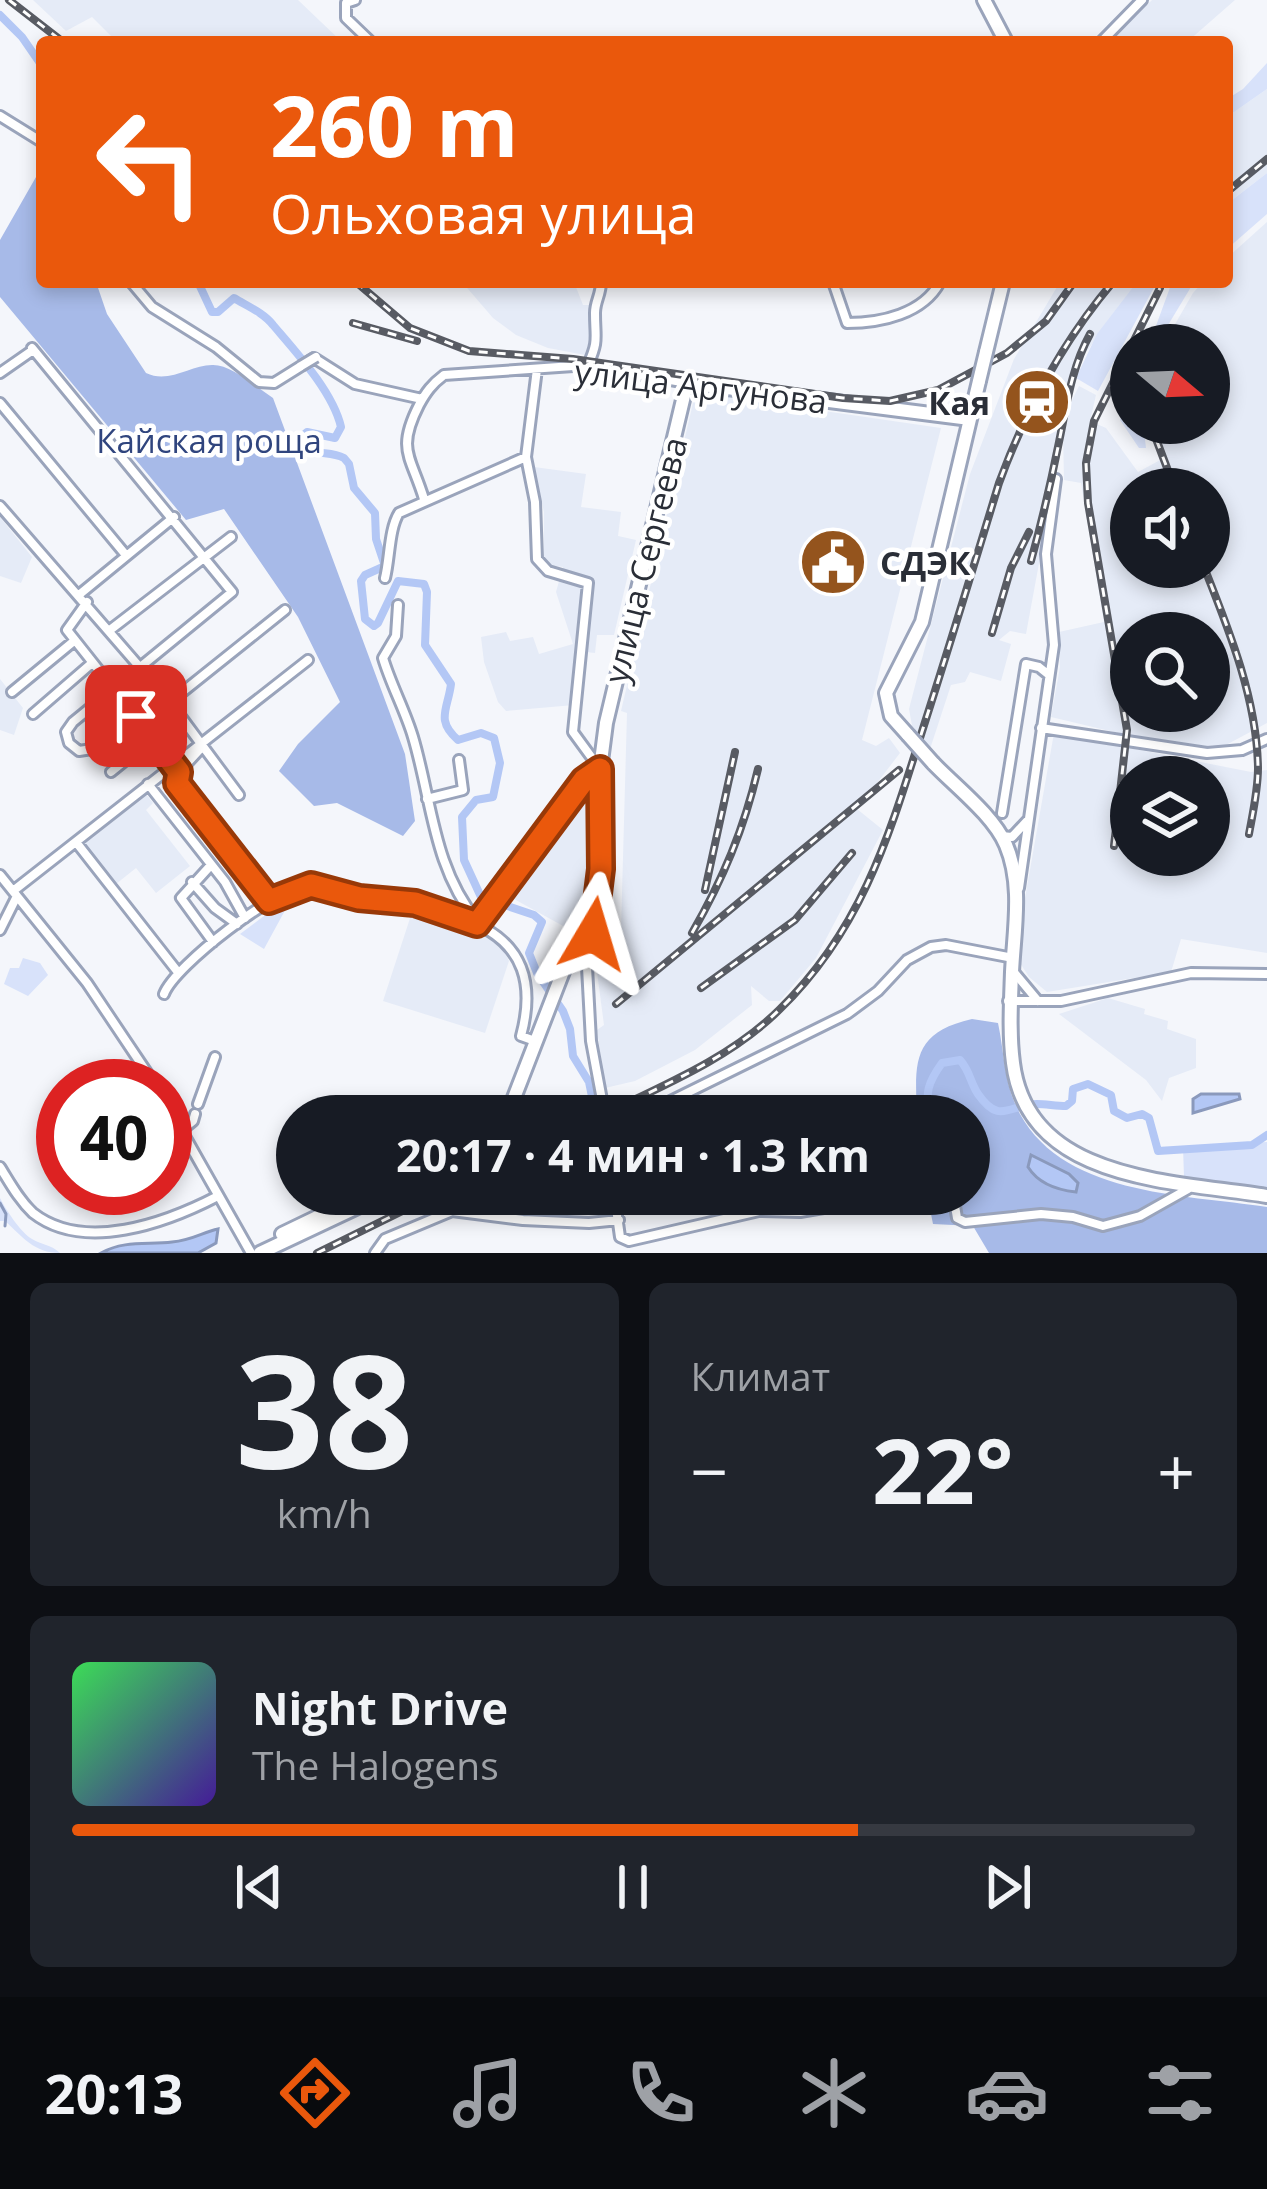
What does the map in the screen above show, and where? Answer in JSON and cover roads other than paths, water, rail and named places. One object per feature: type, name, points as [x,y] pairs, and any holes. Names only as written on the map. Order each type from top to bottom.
[{"type":"main road","points":[[983,0],[1003,36]]},
{"type":"main road","points":[[1002,288],[921,624],[886,693],[891,716],[1001,836],[1018,872],[1011,962]]},
{"type":"main road","name":"улица Аргунова","points":[[687,382],[970,419]]},
{"type":"main road","name":"улица Сергеева","points":[[515,1095],[560,979],[587,932],[600,876],[600,769],[605,737],[687,382]]},
{"type":"main road","name":"улица Сергеева","points":[[638,582],[670,469],[676,430]]},
{"type":"main road","points":[[1018,872],[1005,1053],[1019,1096],[1049,1145],[1071,1160],[1121,1178],[1267,1199]]},
{"type":"main road","points":[[1031,1119],[1065,1148],[1092,1163],[1184,1186]]},
{"type":"main road","points":[[251,1252],[330,1216]]},
{"type":"street","points":[[1107,36],[1142,0]]},
{"type":"street","points":[[351,2],[346,18],[365,36]]},
{"type":"street","points":[[0,116],[36,138]]},
{"type":"street","points":[[136,288],[152,307],[216,347],[259,382],[274,383],[309,361],[359,385],[422,400],[401,432],[406,458],[424,499]]},
{"type":"street","points":[[588,365],[599,338],[594,309],[601,288]]},
{"type":"street","points":[[835,288],[847,323],[864,323],[918,307],[936,288]]},
{"type":"street","points":[[0,373],[32,349],[232,592],[73,722],[66,732],[69,743],[79,751],[92,749],[136,716]]},
{"type":"street","name":"улица Аргунова","points":[[422,400],[432,383],[444,375],[588,365],[687,382]]},
{"type":"street","points":[[477,923],[584,780],[600,769],[573,732],[588,583],[539,565],[526,457],[537,369]]},
{"type":"street","points":[[0,403],[125,554]]},
{"type":"street","points":[[385,578],[399,513],[526,457]]},
{"type":"street","points":[[1018,872],[1050,676],[1054,626],[1046,554],[1056,479]]},
{"type":"street","points":[[0,506],[170,702],[239,795]]},
{"type":"street","points":[[174,517],[125,554],[83,598],[66,626],[176,768],[177,783],[269,901]]},
{"type":"street","points":[[110,630],[231,537]]},
{"type":"street","points":[[398,604],[396,636],[383,658],[413,739],[445,869],[477,923]]},
{"type":"street","points":[[170,702],[286,610]]},
{"type":"street","points":[[12,692],[74,641]]},
{"type":"street","points":[[0,930],[15,893],[308,660]]},
{"type":"street","points":[[33,714],[92,663]]},
{"type":"street","points":[[1002,813],[1027,664],[1050,676]]},
{"type":"street","points":[[1042,728],[1207,753],[1266,742]]},
{"type":"street","points":[[111,772],[153,738]]},
{"type":"street","points":[[427,799],[464,790],[459,760]]},
{"type":"street","points":[[148,784],[225,882],[241,921]]},
{"type":"street","points":[[175,818],[192,803]]},
{"type":"street","points":[[1001,836],[1012,837],[1028,820]]},
{"type":"street","points":[[76,842],[177,970]]},
{"type":"street","points":[[211,865],[181,898],[213,942]]},
{"type":"street","points":[[225,882],[242,868]]},
{"type":"street","points":[[0,875],[87,983],[138,1059]]},
{"type":"street","points":[[192,882],[218,910],[241,921]]},
{"type":"street","points":[[164,994],[177,970],[241,921],[269,901],[311,885],[359,898],[415,903],[477,923],[499,936],[512,953],[529,1002],[521,1036],[536,1042]]},
{"type":"street","points":[[218,910],[233,897]]},
{"type":"street","points":[[587,932],[591,1041],[600,1095]]},
{"type":"street","points":[[684,1095],[847,1014],[878,992],[907,960],[931,947],[946,945],[1011,962],[1039,1002]]},
{"type":"street","points":[[1008,1001],[1039,1002],[1191,973],[1267,974]]},
{"type":"street","points":[[192,1118],[215,1057]]},
{"type":"street","points":[[192,1150],[251,1252]]},
{"type":"street","points":[[0,1167],[32,1212],[58,1230],[79,1234],[146,1229],[218,1196]]},
{"type":"street","points":[[956,1215],[971,1222],[1041,1214],[1103,1226],[1140,1216],[1184,1186]]},
{"type":"street","points":[[375,1253],[385,1239],[452,1210],[523,1220],[619,1220]]},
{"type":"street","points":[[618,1215],[620,1237],[629,1241],[742,1215]]},
{"type":"waterway","name":"Кая","points":[[0,15],[36,57]]},
{"type":"waterway","name":"Кая","points":[[201,288],[212,312],[234,298],[265,317],[303,360],[337,414],[341,427],[335,438],[307,432],[299,439],[314,451],[344,458],[354,488],[375,513],[376,539],[385,566],[361,581],[365,619],[374,626],[378,623],[398,581],[424,584],[425,645],[451,684],[447,726],[458,740],[481,733],[494,738],[500,763],[493,797],[476,800],[462,817],[464,860],[481,897],[542,922],[529,953],[563,1011],[573,1056],[592,1095]]},
{"type":"waterway","name":"Кая","points":[[928,1095],[942,1063],[960,1060],[979,1095]]},
{"type":"waterway","name":"Кая","points":[[990,1107],[1006,1111],[1037,1104],[1066,1106],[1072,1101],[1073,1089],[1088,1084],[1111,1095],[1114,1111],[1127,1118],[1142,1114],[1149,1118],[1158,1151],[1252,1145],[1267,1135]]},
{"type":"waterway","points":[[0,1203],[5,1226]]},
{"type":"railway","points":[[9,0],[55,36]]},
{"type":"railway","points":[[1233,187],[1267,159]]},
{"type":"railway","points":[[363,288],[410,328],[469,351],[573,359],[890,401],[938,390],[1007,353],[1046,321],[1070,288]]},
{"type":"railway","points":[[643,1095],[695,1070],[761,1026],[809,977],[854,910],[887,837],[1010,456],[1062,353],[1108,288]]},
{"type":"railway","points":[[1124,756],[1127,730],[1088,503],[1086,463],[1094,421],[1160,288]]},
{"type":"railway","points":[[353,323],[417,341]]},
{"type":"railway","points":[[1031,561],[1070,387],[1090,334]]},
{"type":"railway","points":[[1158,444],[1167,468]]},
{"type":"railway","points":[[992,633],[1011,568],[1029,532]]},
{"type":"railway","points":[[1212,588],[1253,716],[1258,776],[1249,834]]},
{"type":"railway","points":[[705,890],[735,752]]},
{"type":"railway","points":[[692,933],[731,853],[758,769]]},
{"type":"railway","points":[[616,1004],[899,770]]},
{"type":"railway","points":[[701,988],[795,920],[852,853]]},
{"type":"railway","points":[[317,1253],[394,1215]]},
{"type":"place","name":"Кая","points":[[1037,402]]},
{"type":"place","name":"СДЭК","points":[[833,562]]},
{"type":"park label","name":"Кайская роща","points":[[209,440]]}]
